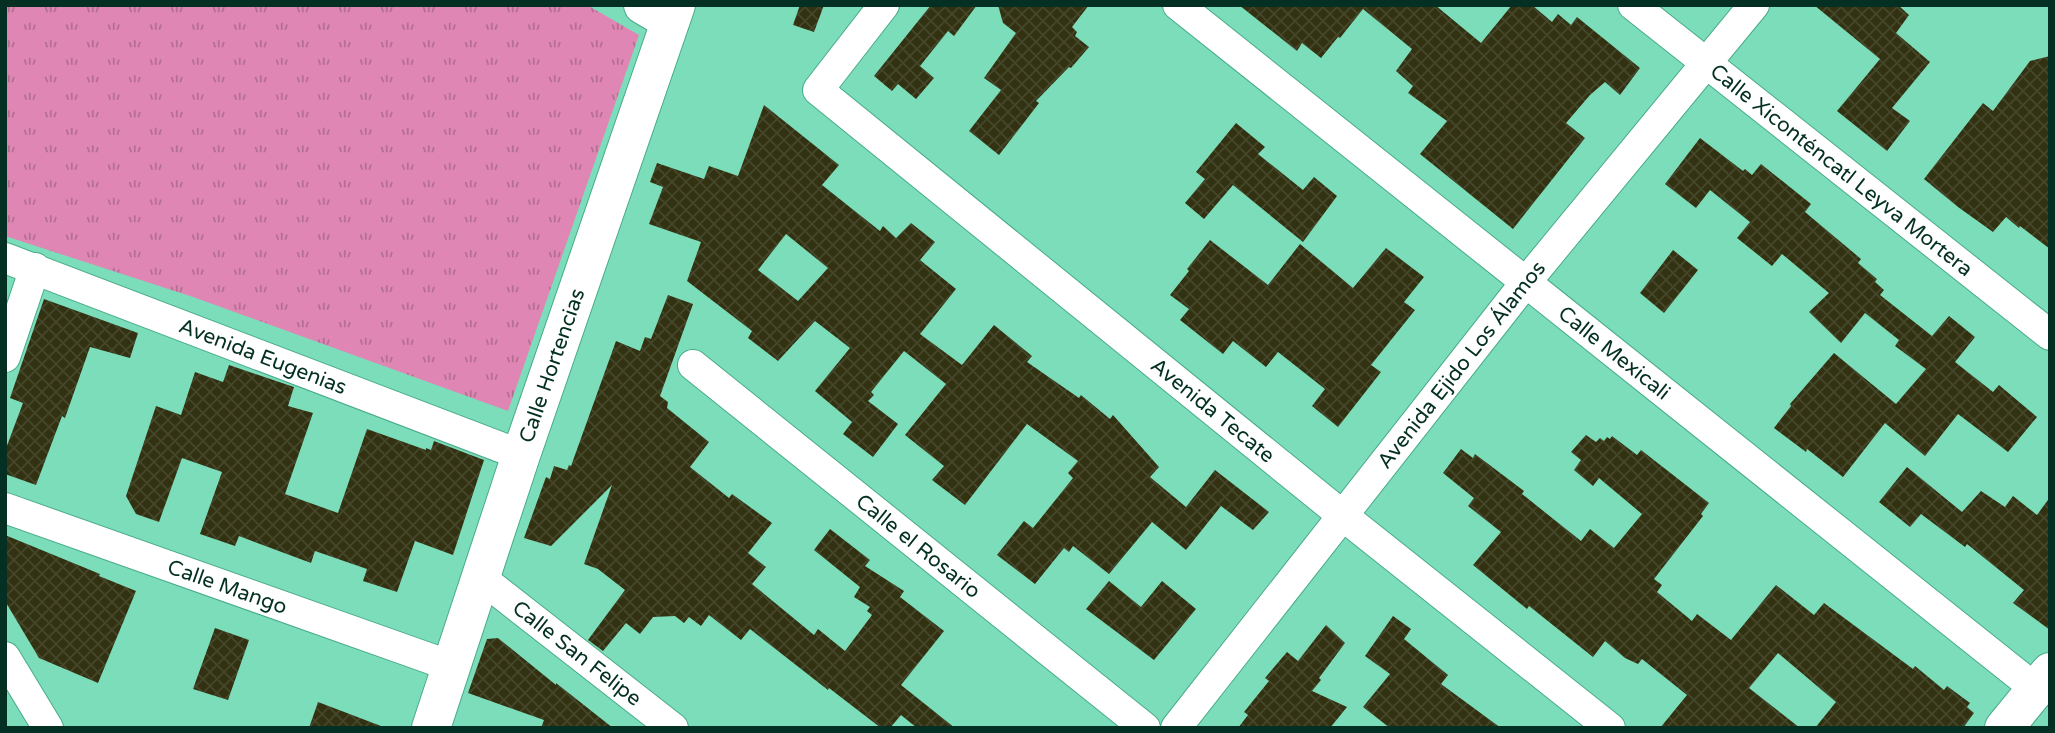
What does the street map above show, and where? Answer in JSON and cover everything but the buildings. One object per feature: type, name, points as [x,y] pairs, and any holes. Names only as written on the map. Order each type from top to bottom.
[{"type":"street","name":"Avenida Tecate","points":[[884,5],[818,90],[1342,515],[1610,728]]},
{"type":"street","name":"Calle Mexicali","points":[[1178,5],[1525,282],[2045,687]]},
{"type":"street","name":"Calle Xiconténcatl Leyva Mortera","points":[[1633,5],[2050,335]]},
{"type":"street","name":"Avenida Ejido Los Álamos","points":[[1176,728],[1525,282],[1754,5]]},
{"type":"street","name":"Calle Hortencias","points":[[431,728],[522,455],[663,11]]},
{"type":"street","name":"Avenida Eugenias","points":[[5,258],[522,455]]},
{"type":"street","points":[[5,357],[36,268]]},
{"type":"street","name":"Calle el Rosario","points":[[693,365],[1144,728]]},
{"type":"street","name":"Calle Mango","points":[[5,508],[452,666]]},
{"type":"street","name":"Calle San Felipe","points":[[481,578],[673,728]]},
{"type":"street","points":[[5,657],[48,728]]},
{"type":"street","points":[[2004,728],[2045,687]]},
{"type":"green space","points":[[5,5],[587,5],[639,35],[508,411],[193,297],[5,236]]}]
